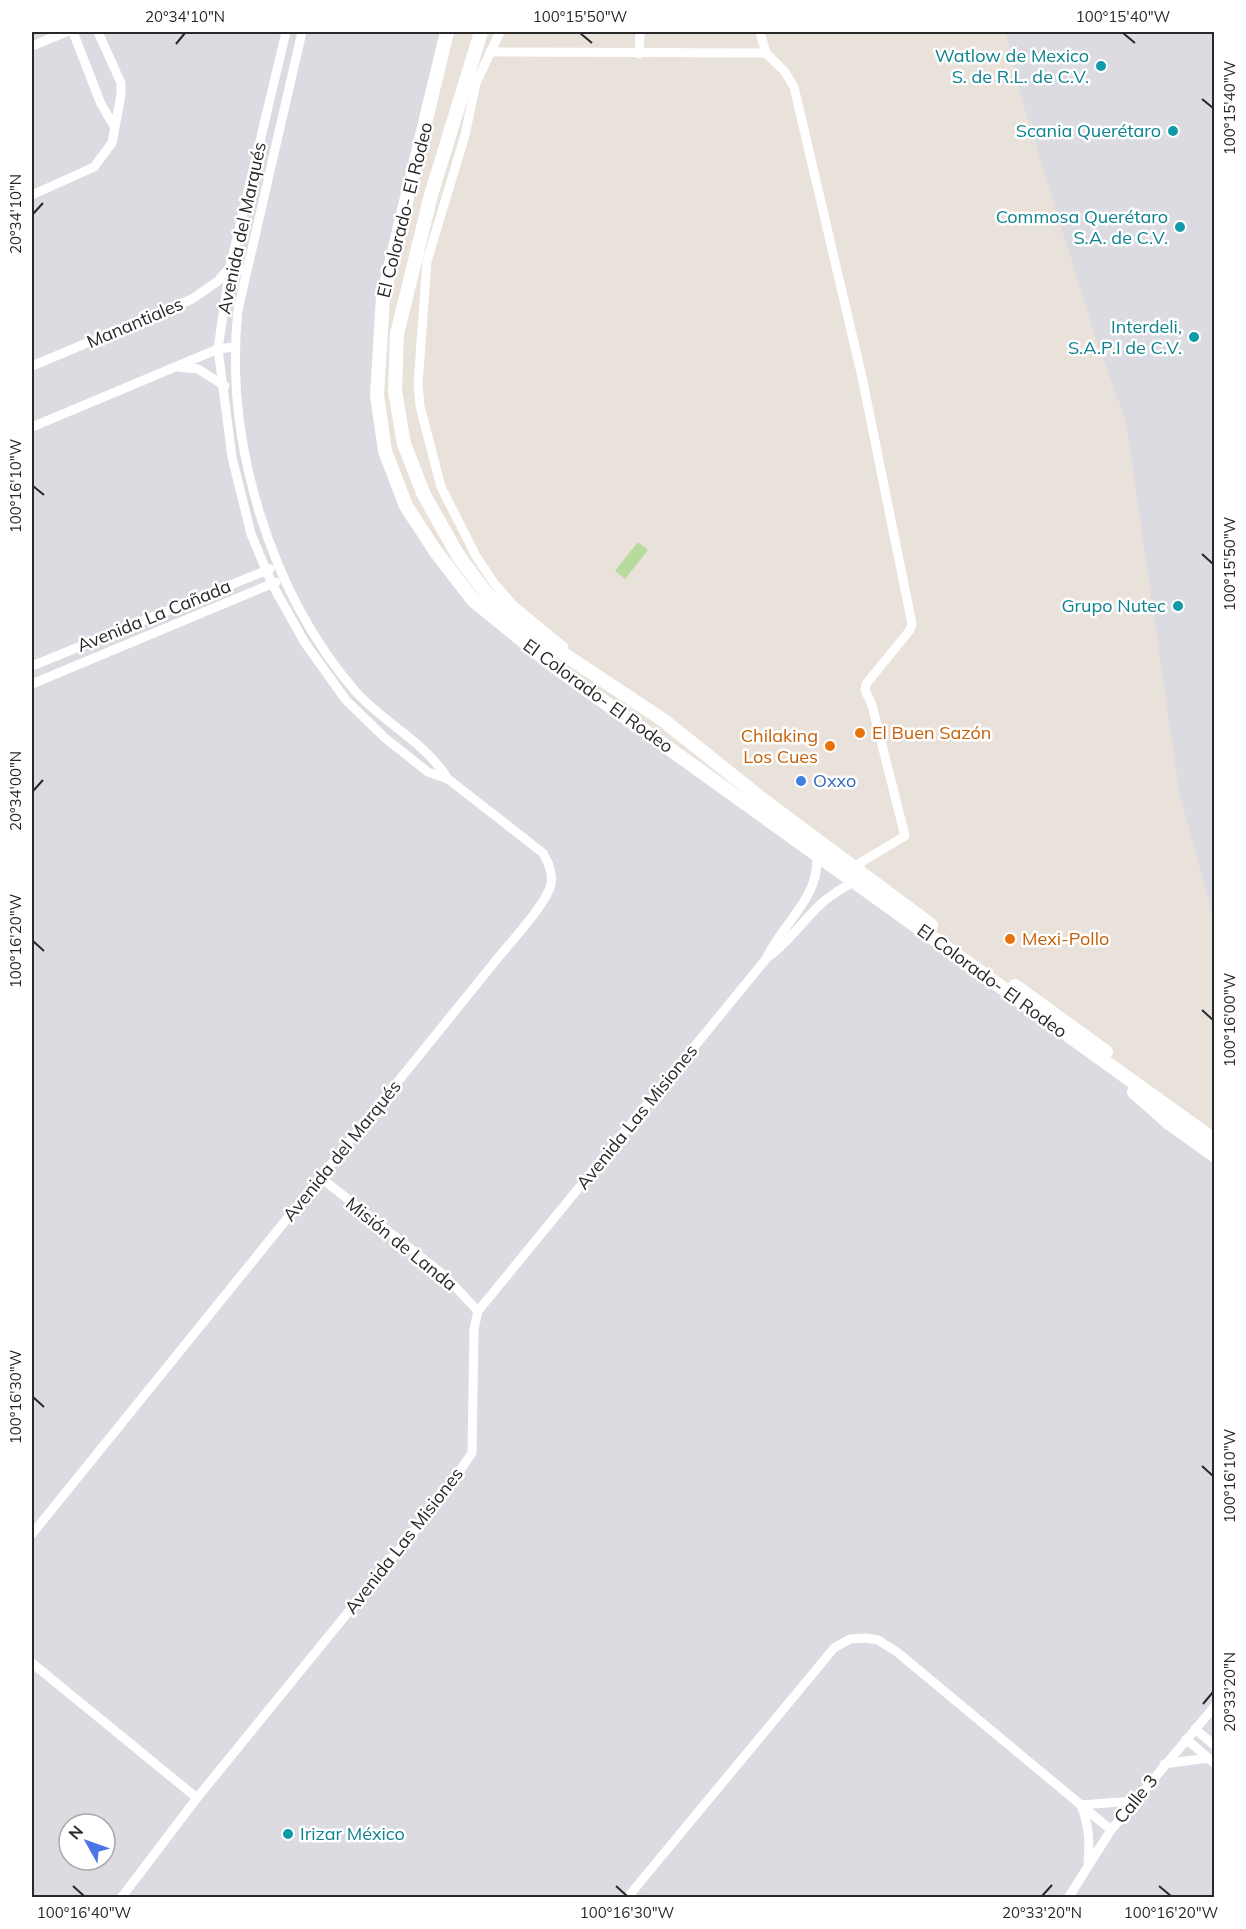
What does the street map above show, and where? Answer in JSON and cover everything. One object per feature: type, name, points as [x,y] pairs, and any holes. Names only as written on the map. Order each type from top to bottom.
[{"type":"main road","name":"El Colorado- El Rodeo","points":[[447,32],[382,297],[378,394],[386,451],[406,506],[436,552],[473,600],[550,663],[816,852],[854,874],[1215,1131]]},
{"type":"main road","name":"El Colorado- El Rodeo","points":[[481,32],[431,195],[397,334],[397,402],[404,444],[424,495],[459,557],[486,593],[526,628],[663,720],[854,874],[1076,1042],[1215,1140]]},
{"type":"main road","points":[[1076,1042],[1168,1123],[1215,1155]]},
{"type":"street","points":[[32,46],[66,32]]},
{"type":"street","points":[[73,32],[101,104],[114,126]]},
{"type":"street","points":[[32,195],[94,167],[112,142],[121,95],[121,83],[98,32]]},
{"type":"street","name":"Avenida del Marqués","points":[[32,1534],[544,900],[551,884],[550,866],[543,852],[448,779],[428,772],[385,738],[346,700],[321,665],[272,584],[251,534],[236,474],[221,386],[218,349],[230,267],[286,32]]},
{"type":"street","name":"Avenida del Marqués","points":[[302,32],[246,270],[234,347],[236,386],[250,471],[277,566],[315,636],[356,691],[393,728],[436,761],[448,779]]},
{"type":"street","points":[[500,32],[476,83],[465,135],[424,275],[418,384],[420,406],[441,487],[476,556],[494,583],[513,605],[566,649],[573,660]]},
{"type":"street","points":[[639,54],[640,32]]},
{"type":"street","points":[[490,52],[639,54],[751,51],[766,53],[760,32]]},
{"type":"street","points":[[282,48],[297,51]]},
{"type":"street","name":"Avenida Las Misiones","points":[[121,1898],[197,1798],[441,1498],[472,1453],[474,1329],[478,1311],[766,959],[783,947],[812,912],[854,874],[905,836],[872,705],[865,690],[866,684],[910,630],[912,624],[862,377],[794,87],[785,72],[766,53]]},
{"type":"street","points":[[475,54],[476,83]]},
{"type":"street","points":[[266,119],[280,123]]},
{"type":"street","points":[[243,219],[257,223]]},
{"type":"street","points":[[230,267],[246,270]]},
{"type":"street","name":"Manantiales","points":[[32,366],[192,299],[218,281],[230,267]]},
{"type":"street","points":[[32,427],[218,349],[234,347]]},
{"type":"street","points":[[175,367],[198,369],[221,386],[236,386]]},
{"type":"street","points":[[228,429],[242,428]]},
{"type":"street","points":[[236,474],[250,471]]},
{"type":"street","name":"Avenida La Cañada","points":[[32,666],[277,566]]},
{"type":"street","points":[[32,684],[283,579]]},
{"type":"street","points":[[321,665],[331,658]]},
{"type":"street","name":"Avenida Las Misiones","points":[[766,959],[774,940],[802,905],[816,880],[819,869],[816,852]]},
{"type":"street","name":"Misión de Landa","points":[[321,1178],[445,1276],[478,1311]]},
{"type":"street","points":[[627,1898],[803,1684],[834,1648],[850,1639],[878,1640],[897,1652],[1111,1830]]},
{"type":"street","points":[[32,1663],[197,1798]]},
{"type":"street","name":"Calle 3","points":[[1068,1898],[1111,1830],[1185,1739],[1215,1707]]},
{"type":"street","points":[[1195,1729],[1215,1745]]},
{"type":"street","points":[[1185,1739],[1211,1761]]},
{"type":"street","points":[[1164,1764],[1211,1761]]},
{"type":"street","points":[[1081,1805],[1134,1801]]},
{"type":"street","points":[[1081,1805],[1090,1840],[1087,1866]]},
{"type":"shaded area","points":[[32,32],[448,32],[379,342],[377,395],[406,506],[473,600],[1075,1042],[1214,1163],[1214,1897],[32,1898]]},
{"type":"shaded area","points":[[1006,32],[1214,32],[1214,919],[1180,796],[1126,422],[1095,336],[1019,90]]},
{"type":"green space","points":[[638,542],[648,550],[625,579],[615,571]]},
{"type":"place","name":"Watlow de Mexico S. de R.L. de C.V.","points":[[1101,66]]},
{"type":"place","name":"Scania Querétaro","points":[[1173,131]]},
{"type":"place","name":"Commosa Querétaro S.A. de C.V.","points":[[1180,227]]},
{"type":"place","name":"Interdeli, S.A.P.I de C.V.","points":[[1194,337]]},
{"type":"place","name":"Grupo Nutec","points":[[1178,606]]},
{"type":"place","name":"El Buen Sazón","points":[[860,733]]},
{"type":"place","name":"Chilaking Los Cues","points":[[830,746]]},
{"type":"place","name":"Oxxo","points":[[801,781]]},
{"type":"place","name":"Mexi-Pollo","points":[[1010,939]]},
{"type":"place","name":"Irizar México","points":[[288,1834]]}]
